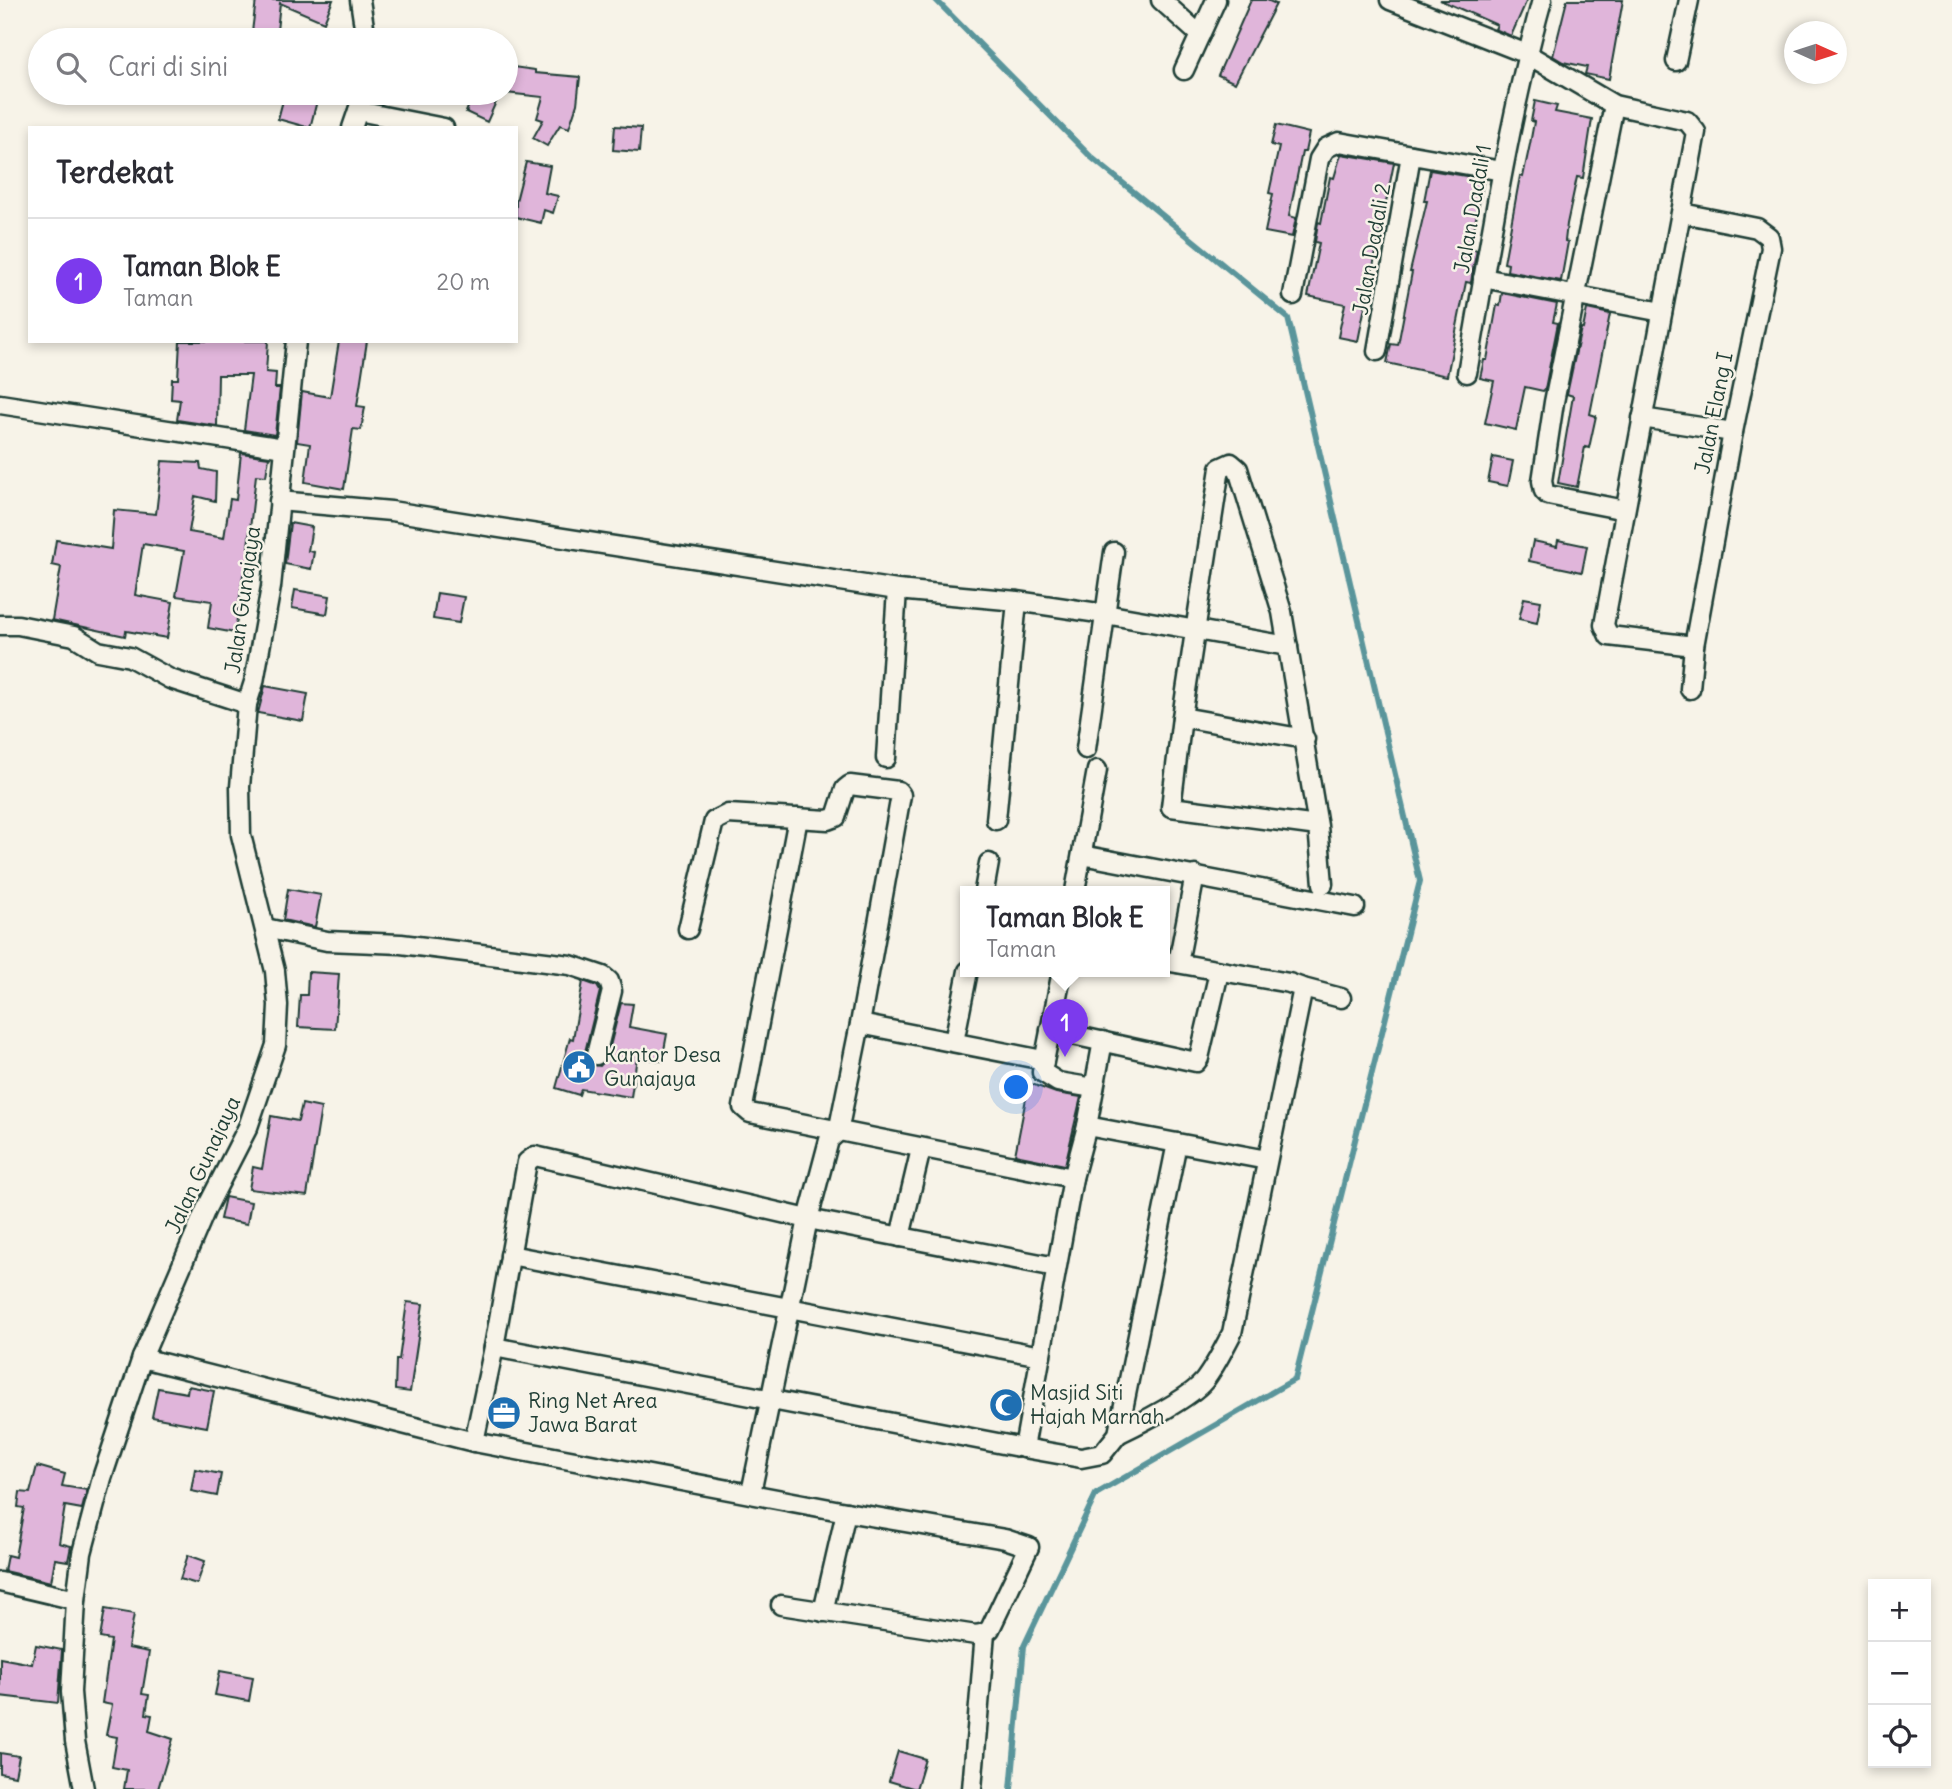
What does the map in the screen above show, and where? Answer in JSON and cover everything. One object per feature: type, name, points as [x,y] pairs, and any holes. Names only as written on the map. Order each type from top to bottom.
[{"type":"street","points":[[360,0],[364,28]]},
{"type":"street","points":[[1161,0],[1200,35]]},
{"type":"street","points":[[1184,70],[1216,0]]},
{"type":"street","name":"Jalan Dadali 1","points":[[1467,373],[1502,171],[1527,54],[1542,0]]},
{"type":"street","points":[[1676,61],[1689,0]]},
{"type":"street","points":[[1395,1],[1527,54],[1614,106],[1688,121],[1696,132],[1604,625],[1609,636],[1694,646]]},
{"type":"street","points":[[1614,106],[1575,295],[1542,481],[1544,491],[1548,495],[1625,510]]},
{"type":"street","points":[[355,119],[424,126]]},
{"type":"street","points":[[1293,295],[1319,159],[1326,148],[1339,142],[1502,171]]},
{"type":"street","name":"Jalan Dadali 2","points":[[1377,351],[1411,155]]},
{"type":"street","name":"Jalan Elang I","points":[[1682,213],[1757,228],[1769,237],[1771,248],[1733,432],[1694,646],[1690,689]]},
{"type":"street","points":[[1483,278],[1662,312]]},
{"type":"street","name":"Jalan Gunajaya","points":[[84,1789],[75,1741],[71,1692],[76,1600],[82,1553],[102,1478],[142,1358],[206,1209],[248,1127],[276,1045],[275,971],[241,835],[240,787],[247,704],[254,682],[271,587],[296,343]]},
{"type":"street","points":[[0,404],[284,448]]},
{"type":"street","points":[[1642,418],[1733,432]]},
{"type":"street","points":[[1318,826],[1171,807],[1220,468],[1231,463],[1238,469],[1282,612],[1305,738],[1318,826],[1323,884]]},
{"type":"street","points":[[279,501],[391,511],[897,590],[1017,601],[1105,614],[1288,646]]},
{"type":"street","points":[[1086,750],[1114,552]]},
{"type":"street","points":[[886,758],[897,590]]},
{"type":"street","points":[[996,820],[1017,601]]},
{"type":"street","points":[[0,625],[18,625],[74,636],[97,651],[131,657],[170,679],[247,704]]},
{"type":"street","points":[[1182,717],[1305,738]]},
{"type":"street","points":[[1077,886],[1097,770]]},
{"type":"street","points":[[688,929],[714,821],[729,814],[828,820],[836,817],[845,789],[850,785],[898,791],[901,795],[838,1132],[829,1140],[808,1219],[773,1399],[751,1493]]},
{"type":"street","points":[[798,818],[743,1107],[750,1113],[838,1132],[1073,1178]]},
{"type":"street","points":[[1082,855],[1355,907]]},
{"type":"street","points":[[985,886],[989,863]]},
{"type":"street","points":[[1195,875],[1172,962],[1289,984],[1341,998]]},
{"type":"street","points":[[265,928],[327,941],[401,944],[570,965],[603,976],[609,981],[612,991],[596,1055]]},
{"type":"street","points":[[1050,1030],[1196,1062],[1219,972]]},
{"type":"street","points":[[954,1042],[967,977]]},
{"type":"street","points":[[1061,977],[1042,1060],[1042,1072],[1058,1082],[1094,1088]]},
{"type":"street","points":[[494,1347],[1024,1448],[1081,1458],[1102,1454],[1118,1434],[1161,1412],[1202,1384],[1221,1355],[1231,1333],[1303,988]]},
{"type":"street","points":[[860,1024],[1042,1060]]},
{"type":"street","points":[[1024,1448],[1073,1178],[1087,1126],[1103,1041]]},
{"type":"street","points":[[1087,1126],[1268,1160]]},
{"type":"street","points":[[1118,1434],[1177,1143]]},
{"type":"street","points":[[900,1237],[921,1149]]},
{"type":"street","points":[[474,1442],[527,1162],[535,1156],[808,1219],[1056,1267]]},
{"type":"street","points":[[510,1255],[1041,1356]]},
{"type":"street","points":[[142,1358],[474,1442],[1004,1539],[1029,1547],[990,1629],[985,1633],[976,1635],[781,1605]]},
{"type":"street","points":[[823,1612],[846,1512]]},
{"type":"street","points":[[0,1582],[76,1600]]},
{"type":"street","points":[[972,1789],[985,1633]]},
{"type":"building","points":[[256,0],[333,0],[324,22],[280,3],[277,28],[252,28]]},
{"type":"building","points":[[1251,0],[1267,0],[1276,4],[1235,83],[1218,75]]},
{"type":"building","points":[[1440,0],[1527,0],[1511,36],[1495,29],[1497,25]]},
{"type":"building","points":[[1567,0],[1623,0],[1609,79],[1585,74],[1587,67],[1563,62],[1553,56]]},
{"type":"building","points":[[518,68],[535,70],[535,73],[580,77],[577,104],[569,128],[560,125],[547,146],[533,138],[543,120],[537,118],[543,97],[518,94]]},
{"type":"building","points":[[1535,101],[1557,106],[1555,112],[1592,119],[1583,178],[1577,177],[1567,224],[1565,241],[1568,242],[1561,281],[1507,271],[1508,264],[1504,263],[1520,176],[1523,177],[1530,144]]},
{"type":"building","points":[[282,105],[316,105],[311,126],[278,119]]},
{"type":"building","points":[[469,105],[495,105],[487,122],[466,112]]},
{"type":"building","points":[[1276,125],[1309,133],[1305,152],[1302,152],[1289,216],[1296,218],[1292,237],[1265,232],[1273,194],[1269,193],[1279,147],[1271,145]]},
{"type":"building","points":[[615,126],[641,128],[639,152],[613,150]]},
{"type":"building","points":[[1341,154],[1394,163],[1358,341],[1338,337],[1345,304],[1308,296],[1319,243],[1315,242],[1318,222],[1321,223],[1330,177],[1334,178]]},
{"type":"building","points":[[526,162],[550,166],[545,193],[558,196],[553,213],[544,210],[541,223],[518,217],[518,193]]},
{"type":"building","points":[[1430,170],[1484,179],[1470,248],[1477,250],[1471,283],[1466,282],[1447,376],[1387,363],[1391,344],[1398,345],[1410,272],[1427,201],[1424,201]]},
{"type":"building","points":[[1502,293],[1557,304],[1553,322],[1558,323],[1545,389],[1543,391],[1525,387],[1516,430],[1485,423],[1494,381],[1480,378],[1484,360],[1487,360],[1497,305],[1500,306]]},
{"type":"building","points":[[1587,309],[1610,314],[1590,414],[1596,416],[1589,448],[1585,447],[1577,487],[1558,483],[1573,396],[1567,394]]},
{"type":"building","points":[[180,343],[268,343],[266,372],[276,373],[275,388],[280,388],[275,435],[244,430],[251,375],[218,375],[217,426],[177,420],[180,400],[171,399],[172,379],[178,379]]},
{"type":"building","points":[[339,343],[367,343],[357,406],[365,407],[361,430],[353,429],[344,489],[305,482],[310,444],[297,442],[302,392],[330,397]]},
{"type":"building","points":[[241,453],[269,457],[266,476],[256,475],[248,547],[253,548],[248,576],[243,575],[235,633],[208,628],[212,601],[176,596],[184,551],[143,544],[135,595],[173,602],[167,638],[126,631],[125,636],[52,620],[61,567],[52,565],[56,540],[111,549],[114,510],[156,514],[162,461],[200,463],[201,469],[216,472],[215,501],[195,496],[189,532],[224,538],[230,499],[236,500]]},
{"type":"building","points":[[1493,457],[1513,461],[1508,486],[1488,482]]},
{"type":"building","points":[[290,523],[312,527],[308,551],[314,552],[311,569],[285,564]]},
{"type":"building","points":[[1558,540],[1587,546],[1582,572],[1529,561],[1533,541],[1557,546]]},
{"type":"building","points":[[295,590],[330,596],[327,614],[292,608]]},
{"type":"building","points":[[437,593],[464,597],[459,623],[433,619]]},
{"type":"building","points":[[1524,598],[1541,601],[1537,623],[1519,619]]},
{"type":"building","points":[[265,686],[308,694],[303,721],[258,713]]},
{"type":"building","points":[[288,889],[321,895],[315,927],[283,920]]},
{"type":"building","points":[[308,972],[339,974],[335,1029],[298,1027],[300,995],[307,995]]},
{"type":"building","points":[[583,981],[597,986],[600,991],[585,1052],[589,1064],[600,1066],[607,1058],[621,1003],[633,1004],[629,1027],[667,1034],[662,1061],[637,1057],[631,1097],[581,1089],[579,1095],[556,1088],[570,1038],[573,1039]]},
{"type":"building","points":[[1029,1083],[1056,1093],[1081,1097],[1065,1165],[1015,1155]]},
{"type":"building","points":[[302,1104],[321,1108],[307,1196],[249,1189],[253,1167],[262,1169],[271,1116],[298,1121]]},
{"type":"building","points":[[225,1197],[251,1202],[247,1224],[220,1219]]},
{"type":"building","points":[[407,1302],[423,1304],[410,1392],[395,1390],[396,1360],[399,1360]]},
{"type":"building","points":[[188,1386],[214,1391],[207,1427],[152,1417],[158,1388],[187,1393]]},
{"type":"building","points":[[37,1466],[65,1474],[62,1486],[87,1490],[82,1509],[65,1506],[59,1543],[71,1546],[68,1561],[55,1559],[51,1582],[4,1571],[7,1555],[15,1557],[24,1508],[18,1507],[20,1492],[30,1493]]},
{"type":"building","points":[[195,1469],[221,1474],[217,1496],[191,1491]]},
{"type":"building","points":[[188,1555],[205,1561],[197,1584],[180,1579]]},
{"type":"building","points":[[105,1609],[134,1614],[128,1648],[149,1652],[142,1694],[149,1695],[146,1714],[152,1715],[149,1731],[173,1739],[158,1789],[124,1789],[127,1770],[112,1767],[117,1737],[106,1735],[112,1705],[102,1703],[111,1640],[100,1638]]},
{"type":"building","points":[[36,1645],[62,1650],[58,1703],[0,1696],[0,1658],[32,1664]]},
{"type":"building","points":[[220,1671],[253,1677],[249,1701],[215,1695]]},
{"type":"building","points":[[898,1751],[925,1759],[916,1789],[889,1781]]},
{"type":"building","points":[[0,1753],[19,1756],[15,1776],[0,1773]]},
{"type":"waterway","points":[[936,0],[1091,157],[1288,318],[1420,881],[1295,1379],[1096,1494],[1024,1646],[1011,1789]]},
{"type":"place","name":"Taman Blok E","points":[[1065,1057]]},
{"type":"place","name":"Kantor Desa Gunajaya","points":[[579,1067]]},
{"type":"place","name":"Masjid Siti Hajah Marnah","points":[[1006,1405]]},
{"type":"place","name":"Ring Net Area Jawa Barat","points":[[504,1413]]}]
